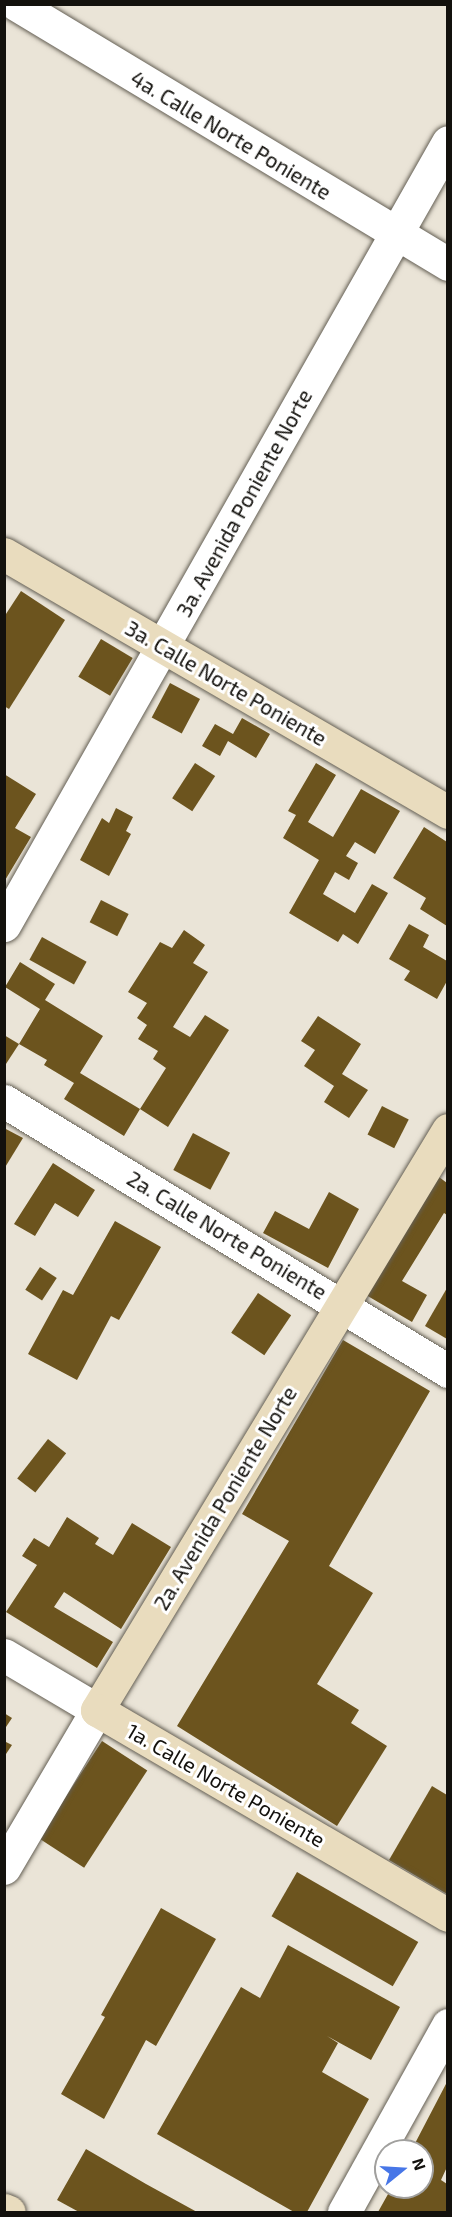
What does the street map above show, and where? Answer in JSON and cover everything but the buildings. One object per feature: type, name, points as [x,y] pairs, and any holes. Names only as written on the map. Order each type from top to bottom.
[{"type":"main road","name":"3a. Calle Norte Poniente","points":[[4,554],[447,812]]},
{"type":"main road","name":"2a. Avenida Poniente Norte","points":[[97,1710],[447,1130]]},
{"type":"main road","name":"1a. Calle Norte Poniente","points":[[97,1710],[447,1916]]},
{"type":"main road","points":[[4,2210],[9,2212]]},
{"type":"street","name":"4a. Calle Norte Poniente","points":[[16,4],[395,235],[447,264]]},
{"type":"street","name":"3a. Avenida Poniente Norte","points":[[4,926],[447,142]]},
{"type":"street","name":"2a. Calle Norte Poniente","points":[[4,1101],[447,1371]]},
{"type":"street","name":"1a. Calle Norte Poniente","points":[[4,1655],[97,1710]]},
{"type":"street","name":"2a. Avenida Poniente Norte","points":[[4,1868],[97,1710]]},
{"type":"street","points":[[344,2212],[447,2025]]}]
